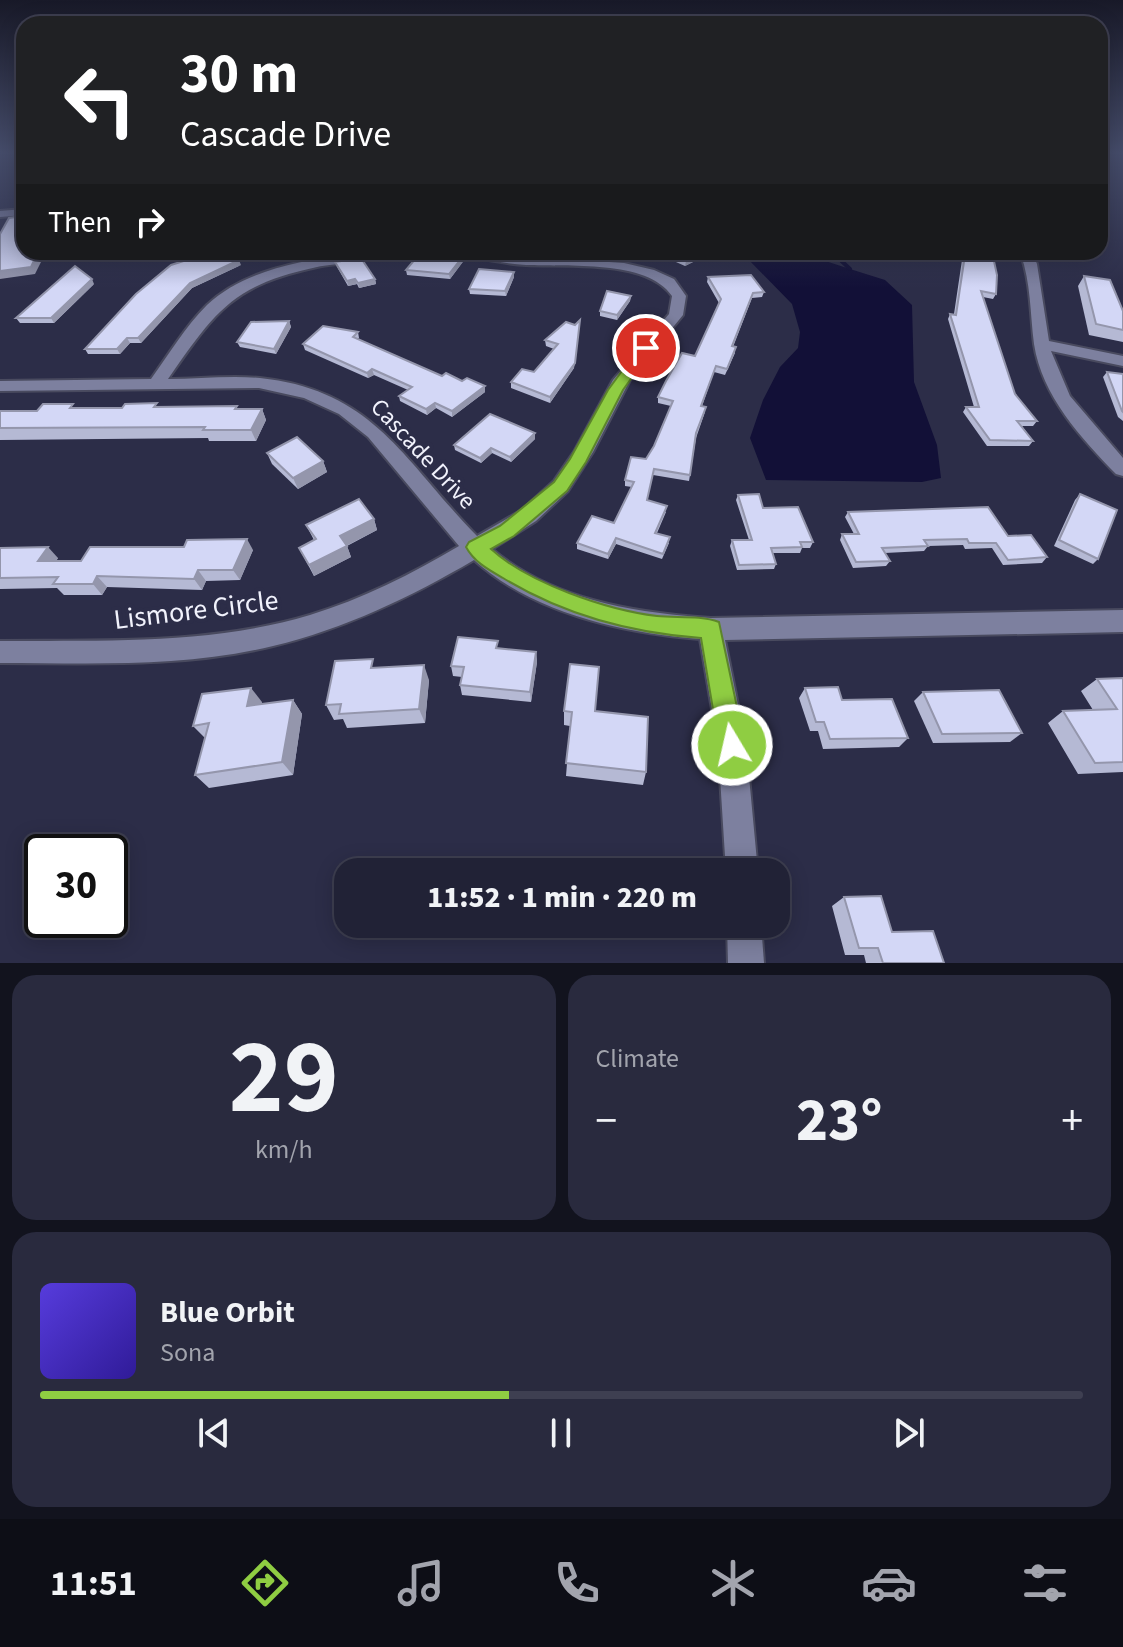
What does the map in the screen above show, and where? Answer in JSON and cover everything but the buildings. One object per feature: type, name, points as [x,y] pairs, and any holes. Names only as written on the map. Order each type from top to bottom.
[{"type":"street","points":[[157,382],[221,300],[240,288],[285,273],[342,260]]},
{"type":"street","name":"Lismore Circle","points":[[0,652],[157,650],[231,642],[306,626],[376,601],[507,531],[561,487],[629,368],[676,315],[681,305],[674,286],[648,271],[613,265],[517,260]]},
{"type":"street","points":[[1030,260],[1040,298],[1042,344],[1060,393],[1082,425],[1123,469]]},
{"type":"street","points":[[1042,344],[1123,361]]},
{"type":"street","name":"Cascade Drive","points":[[0,386],[259,383],[326,400],[354,415],[376,435],[489,559],[536,587],[592,610],[655,625],[711,629],[1123,621]]},
{"type":"street","points":[[711,629],[732,745],[741,858]]},
{"type":"street","points":[[745,938],[746,963]]},
{"type":"shaded area","points":[[749,260],[823,260],[885,280],[912,305],[914,382],[937,445],[941,478],[922,482],[766,480],[750,438],[763,400],[780,367],[798,348],[800,332],[792,304]]},
{"type":"waterway","points":[[840,260],[850,269]]},
{"type":"route","points":[[646,348],[629,368],[561,487],[507,531],[476,547],[489,559],[536,587],[592,610],[655,625],[711,629],[732,745]]}]
